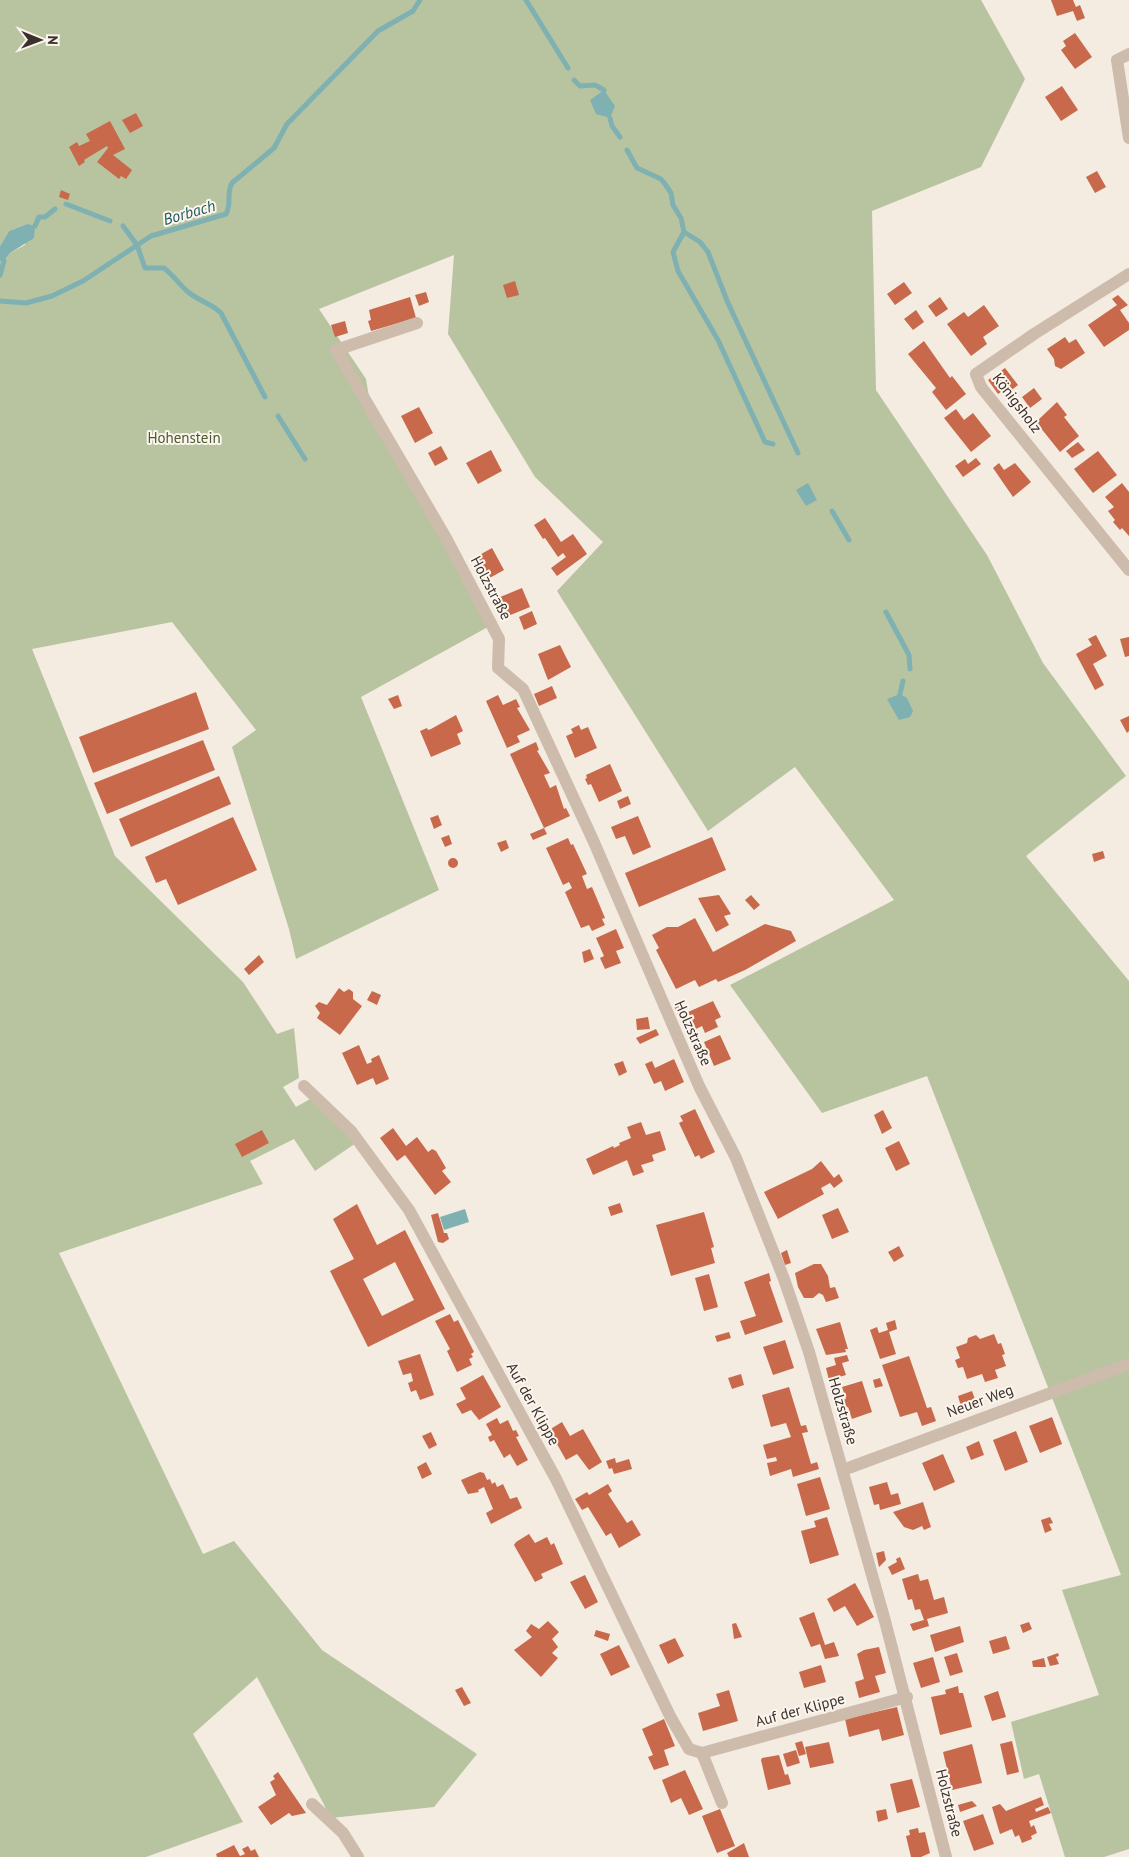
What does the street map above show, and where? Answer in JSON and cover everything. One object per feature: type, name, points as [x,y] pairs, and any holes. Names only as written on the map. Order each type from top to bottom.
[{"type":"street","points":[[1129,54],[1117,60],[1129,138]]},
{"type":"street","name":"Königsholz","points":[[1129,274],[1034,334],[976,374],[981,387],[1129,570]]},
{"type":"street","name":"Holzstraße","points":[[416,324],[336,350],[446,538],[499,639],[498,668],[523,689],[585,822],[665,1012],[699,1086],[736,1158],[784,1279],[809,1352],[906,1698],[946,1857]]},
{"type":"street","name":"Auf der Klippe","points":[[304,1086],[352,1131],[409,1210],[556,1479],[674,1725],[689,1749],[702,1753],[906,1698]]},
{"type":"street","name":"Neuer Weg","points":[[843,1470],[1129,1364]]},
{"type":"street","points":[[702,1753],[722,1803]]},
{"type":"street","points":[[312,1804],[343,1833],[358,1857]]},
{"type":"green space","name":"Hohenstein","points":[[0,0],[981,0],[1025,79],[981,167],[872,211],[876,390],[987,555],[1043,663],[1126,776],[1026,856],[1129,981],[1129,1849],[1104,1857],[1065,1857],[1039,1774],[1024,1779],[1011,1722],[1099,1695],[1062,1590],[1121,1575],[927,1076],[822,1113],[730,985],[894,900],[795,767],[708,831],[557,591],[603,542],[535,477],[448,334],[454,255],[319,309],[366,379],[373,421],[497,622],[361,697],[439,890],[296,959],[289,929],[232,747],[256,730],[172,622],[32,649],[115,856],[243,982],[277,1034],[294,1028],[299,1078],[283,1087],[296,1107],[310,1099],[356,1143],[315,1171],[294,1139],[250,1161],[263,1184],[59,1253],[203,1554],[234,1541],[322,1650],[477,1754],[434,1807],[331,1818],[257,1677],[193,1734],[243,1822],[146,1857],[0,1857],[0,261],[4,261],[10,253],[25,245],[27,224],[9,231],[0,246]]},
{"type":"water","points":[[604,90],[615,106],[610,118],[596,114],[590,100]]},
{"type":"water","points":[[27,224],[35,226],[34,238],[10,253],[4,261],[0,261],[0,246],[9,231]]},
{"type":"water","points":[[808,483],[817,500],[806,506],[796,490]]},
{"type":"water","points":[[900,694],[907,698],[913,711],[910,717],[899,720],[887,699]]},
{"type":"water","points":[[465,1209],[469,1222],[444,1230],[440,1217]]},
{"type":"building","points":[[1051,0],[1073,0],[1076,7],[1080,5],[1085,18],[1077,21],[1073,11],[1057,16]]},
{"type":"building","points":[[1075,33],[1092,57],[1075,69],[1061,50],[1066,46],[1063,41]]},
{"type":"building","points":[[1062,86],[1078,110],[1061,121],[1045,97]]},
{"type":"building","points":[[136,113],[143,126],[130,133],[122,120]]},
{"type":"building","points":[[110,121],[125,149],[113,155],[132,170],[126,179],[121,176],[119,179],[97,162],[108,148],[107,146],[84,160],[85,162],[79,166],[69,147],[77,142],[79,146],[90,141],[86,134]]},
{"type":"building","points":[[1097,171],[1106,187],[1095,193],[1086,177]]},
{"type":"building","points":[[61,190],[70,194],[68,200],[59,197]]},
{"type":"building","points":[[515,281],[519,295],[507,298],[503,285]]},
{"type":"building","points":[[904,282],[912,293],[895,305],[887,294]]},
{"type":"building","points":[[426,292],[429,302],[419,306],[415,295]]},
{"type":"building","points":[[1118,295],[1128,305],[1120,310],[1129,323],[1129,330],[1104,347],[1088,325],[1117,305],[1112,299]]},
{"type":"building","points":[[410,297],[416,318],[371,331],[368,321],[371,320],[369,310]]},
{"type":"building","points":[[940,297],[948,309],[936,317],[928,306]]},
{"type":"building","points":[[984,305],[999,326],[983,337],[987,344],[971,356],[947,324],[964,312],[968,317]]},
{"type":"building","points":[[916,310],[924,322],[913,330],[904,319]]},
{"type":"building","points":[[345,321],[348,333],[335,337],[331,325]]},
{"type":"building","points":[[1065,337],[1069,343],[1076,339],[1085,353],[1061,369],[1055,366],[1054,359],[1047,349]]},
{"type":"building","points":[[924,341],[950,378],[952,376],[966,394],[946,410],[932,392],[936,388],[908,354]]},
{"type":"building","points":[[1005,368],[1018,385],[1004,396],[1001,392],[998,394],[988,380]]},
{"type":"building","points":[[1034,388],[1042,399],[1030,408],[1022,397]]},
{"type":"building","points":[[1057,402],[1067,415],[1064,417],[1079,436],[1060,452],[1036,422]]},
{"type":"building","points":[[419,407],[433,433],[415,443],[401,416]]},
{"type":"building","points":[[956,409],[964,420],[973,413],[991,436],[971,452],[944,418]]},
{"type":"building","points":[[1078,442],[1085,450],[1072,458],[1066,451]]},
{"type":"building","points":[[441,446],[448,459],[435,466],[428,453]]},
{"type":"building","points":[[491,450],[502,471],[478,484],[466,463]]},
{"type":"building","points":[[1098,451],[1117,475],[1093,493],[1074,469]]},
{"type":"building","points":[[976,458],[981,464],[963,477],[955,466],[965,459],[968,464]]},
{"type":"building","points":[[999,463],[1004,470],[1015,463],[1031,482],[1013,497],[993,468]]},
{"type":"building","points":[[1122,483],[1129,492],[1129,536],[1113,522],[1115,520],[1108,511],[1114,507],[1105,497]]},
{"type":"building","points":[[545,518],[561,542],[573,534],[587,554],[557,576],[551,568],[566,557],[563,553],[558,557],[534,525]]},
{"type":"building","points":[[492,548],[504,570],[486,580],[483,575],[481,576],[474,558]]},
{"type":"building","points":[[522,588],[530,607],[508,616],[500,597]]},
{"type":"building","points":[[532,611],[537,624],[524,630],[519,617]]},
{"type":"building","points":[[1096,635],[1107,656],[1093,664],[1104,685],[1095,690],[1076,654],[1092,645],[1088,639]]},
{"type":"building","points":[[1129,637],[1129,656],[1125,657],[1120,639]]},
{"type":"building","points":[[560,645],[571,667],[548,680],[538,654]]},
{"type":"building","points":[[552,686],[557,698],[539,706],[534,694]]},
{"type":"building","points":[[196,692],[209,729],[93,773],[79,737]]},
{"type":"building","points":[[398,695],[402,706],[394,709],[388,699]]},
{"type":"building","points":[[498,695],[503,705],[516,699],[520,707],[517,708],[530,730],[517,736],[520,742],[507,748],[486,701]]},
{"type":"building","points":[[456,715],[463,731],[457,734],[461,744],[431,757],[420,731],[427,728],[428,730],[431,729]]},
{"type":"building","points":[[1129,716],[1129,731],[1127,733],[1120,720]]},
{"type":"building","points":[[579,725],[581,730],[588,727],[597,748],[575,758],[566,736],[573,733],[571,729]]},
{"type":"building","points":[[203,740],[215,770],[107,814],[94,783]]},
{"type":"building","points":[[536,742],[539,750],[537,751],[550,773],[544,775],[550,788],[556,785],[564,809],[566,808],[570,816],[544,828],[510,754]]},
{"type":"building","points":[[610,764],[622,791],[599,802],[591,784],[588,785],[585,779],[587,778],[586,775]]},
{"type":"building","points":[[219,776],[231,804],[131,847],[119,819]]},
{"type":"building","points":[[628,796],[631,804],[620,809],[617,801]]},
{"type":"building","points":[[438,815],[442,825],[434,829],[430,818]]},
{"type":"building","points":[[638,816],[651,847],[633,855],[625,836],[616,839],[611,827]]},
{"type":"building","points":[[233,817],[257,870],[178,905],[166,879],[156,883],[145,857]]},
{"type":"building","points":[[544,828],[547,834],[533,840],[530,834]]},
{"type":"building","points":[[449,835],[452,844],[445,847],[441,838]]},
{"type":"building","points":[[712,837],[726,870],[639,907],[625,873]]},
{"type":"building","points":[[568,838],[571,845],[573,844],[587,874],[582,876],[587,889],[592,887],[605,918],[602,919],[605,925],[592,931],[589,925],[581,928],[565,892],[572,888],[569,882],[563,885],[546,848]]},
{"type":"building","points":[[506,840],[509,848],[501,852],[497,843]]},
{"type":"building","points":[[1103,851],[1105,858],[1094,862],[1092,854]]},
{"type":"building","points":[[453,858],[458,863],[453,868],[448,863]]},
{"type":"building","points":[[719,895],[731,914],[724,916],[729,925],[716,932],[698,898]]},
{"type":"building","points":[[751,895],[760,905],[754,910],[745,900]]},
{"type":"building","points":[[695,918],[713,952],[765,924],[791,931],[796,941],[745,970],[718,982],[716,979],[699,987],[695,980],[676,989],[656,950],[659,948],[652,935],[667,927],[678,927]]},
{"type":"building","points":[[616,929],[624,948],[616,951],[621,963],[605,969],[600,958],[604,956],[596,938]]},
{"type":"building","points":[[590,949],[594,959],[584,963],[582,952]]},
{"type":"building","points":[[259,955],[264,962],[249,975],[244,969]]},
{"type":"building","points":[[339,988],[344,992],[349,989],[353,992],[353,999],[362,1006],[340,1035],[317,1018],[320,1013],[315,1006],[319,1002],[327,1005]]},
{"type":"building","points":[[372,991],[381,995],[377,1005],[367,1000]]},
{"type":"building","points":[[713,1001],[721,1017],[715,1020],[718,1027],[705,1033],[702,1026],[696,1029],[688,1012]]},
{"type":"building","points":[[681,1003],[687,1016],[680,1019],[674,1006]]},
{"type":"building","points":[[648,1017],[650,1029],[637,1030],[636,1019]]},
{"type":"building","points":[[656,1029],[659,1035],[640,1044],[636,1038]]},
{"type":"building","points":[[720,1035],[731,1059],[714,1066],[704,1042]]},
{"type":"building","points":[[359,1045],[367,1064],[372,1062],[371,1059],[379,1055],[389,1079],[376,1085],[373,1078],[357,1085],[342,1053]]},
{"type":"building","points":[[674,1059],[684,1082],[665,1091],[661,1081],[654,1084],[645,1064],[652,1061],[655,1068]]},
{"type":"building","points":[[623,1061],[627,1072],[619,1076],[614,1064]]},
{"type":"building","points":[[695,1109],[715,1152],[701,1159],[699,1155],[695,1157],[679,1123],[683,1121],[680,1116]]},
{"type":"building","points":[[883,1110],[892,1128],[882,1134],[874,1115]]},
{"type":"building","points":[[641,1122],[646,1135],[660,1131],[666,1150],[652,1155],[654,1161],[641,1165],[644,1172],[633,1176],[627,1160],[593,1175],[586,1159],[613,1146],[614,1148],[620,1145],[619,1143],[631,1138],[627,1127]]},
{"type":"building","points":[[393,1128],[406,1146],[417,1137],[428,1152],[432,1149],[436,1151],[446,1168],[442,1171],[451,1182],[435,1195],[405,1155],[397,1161],[380,1138]]},
{"type":"building","points":[[262,1130],[269,1143],[242,1157],[235,1144]]},
{"type":"building","points":[[899,1141],[910,1164],[896,1171],[885,1148]]},
{"type":"building","points":[[821,1161],[834,1178],[839,1174],[843,1181],[834,1188],[830,1183],[821,1188],[824,1194],[778,1219],[764,1192],[812,1169]]},
{"type":"building","points":[[620,1203],[623,1212],[611,1216],[608,1207]]},
{"type":"building","points":[[357,1204],[377,1245],[405,1230],[445,1309],[368,1347],[330,1271],[354,1259],[333,1219]],"holes":[[[395,1262],[414,1300],[382,1316],[363,1279]]]},
{"type":"building","points":[[838,1208],[849,1232],[832,1239],[822,1215]]},
{"type":"building","points":[[704,1212],[714,1247],[711,1248],[715,1263],[671,1276],[656,1225]]},
{"type":"building","points":[[438,1213],[444,1233],[447,1233],[449,1239],[443,1243],[438,1242],[431,1215]]},
{"type":"building","points":[[899,1246],[904,1256],[894,1262],[888,1252]]},
{"type":"building","points":[[787,1250],[791,1263],[785,1265],[781,1253]]},
{"type":"building","points":[[814,1264],[821,1264],[828,1276],[830,1288],[835,1287],[839,1298],[826,1302],[823,1295],[819,1293],[813,1298],[804,1298],[798,1287],[795,1273]]},
{"type":"building","points":[[769,1273],[771,1281],[769,1282],[783,1322],[745,1335],[740,1321],[756,1316],[744,1282]]},
{"type":"building","points":[[709,1274],[718,1307],[704,1311],[695,1278]]},
{"type":"building","points":[[450,1314],[454,1322],[458,1320],[474,1352],[471,1354],[473,1357],[469,1359],[472,1365],[457,1372],[447,1351],[450,1349],[435,1321]]},
{"type":"building","points":[[895,1320],[897,1329],[889,1332],[896,1354],[880,1359],[870,1330],[877,1327],[879,1333],[888,1330],[886,1323]]},
{"type":"building","points":[[840,1322],[848,1349],[845,1349],[846,1352],[826,1355],[816,1329]]},
{"type":"building","points":[[729,1332],[731,1338],[717,1342],[715,1336]]},
{"type":"building","points":[[994,1334],[998,1344],[1001,1343],[1005,1354],[1002,1355],[1006,1366],[995,1370],[998,1378],[985,1382],[982,1374],[967,1379],[963,1367],[958,1368],[955,1360],[960,1358],[956,1347],[967,1343],[968,1338],[976,1335],[980,1339]]},
{"type":"building","points":[[785,1340],[794,1368],[773,1375],[763,1347]]},
{"type":"building","points":[[420,1354],[434,1395],[420,1400],[416,1390],[411,1392],[408,1383],[413,1381],[411,1373],[403,1375],[398,1361]]},
{"type":"building","points":[[847,1355],[849,1361],[842,1363],[846,1375],[829,1380],[826,1368],[836,1365],[834,1358]]},
{"type":"building","points":[[909,1356],[927,1408],[931,1407],[936,1421],[922,1426],[917,1412],[900,1417],[882,1365]]},
{"type":"building","points":[[741,1374],[744,1385],[732,1389],[728,1378]]},
{"type":"building","points":[[483,1375],[501,1407],[479,1420],[471,1410],[462,1414],[456,1404],[466,1399],[460,1388]]},
{"type":"building","points":[[880,1378],[883,1386],[875,1388],[873,1380]]},
{"type":"building","points":[[862,1381],[872,1412],[852,1419],[848,1407],[845,1408],[843,1400],[846,1399],[842,1387]]},
{"type":"building","points":[[789,1387],[801,1426],[806,1425],[808,1432],[802,1433],[811,1464],[817,1462],[819,1469],[793,1477],[791,1469],[770,1476],[767,1463],[777,1461],[776,1457],[767,1459],[763,1445],[791,1437],[786,1423],[771,1427],[762,1395]]},
{"type":"building","points":[[972,1391],[977,1405],[962,1410],[958,1396]]},
{"type":"building","points":[[1052,1417],[1062,1444],[1040,1453],[1029,1426]]},
{"type":"building","points":[[497,1418],[500,1424],[508,1420],[513,1431],[516,1430],[519,1436],[516,1437],[528,1460],[517,1466],[510,1454],[504,1458],[494,1440],[490,1442],[488,1437],[492,1435],[486,1424]]},
{"type":"building","points":[[562,1422],[570,1436],[583,1429],[602,1462],[589,1470],[577,1454],[566,1460],[549,1430]]},
{"type":"building","points":[[1016,1431],[1028,1462],[1005,1471],[993,1440]]},
{"type":"building","points":[[431,1432],[437,1445],[429,1449],[422,1436]]},
{"type":"building","points":[[979,1441],[984,1455],[971,1460],[966,1447]]},
{"type":"building","points":[[943,1454],[955,1482],[934,1491],[922,1463]]},
{"type":"building","points":[[615,1458],[616,1463],[629,1459],[632,1469],[614,1474],[612,1468],[609,1469],[606,1461]]},
{"type":"building","points":[[426,1462],[432,1474],[422,1479],[417,1467]]},
{"type":"building","points":[[480,1472],[484,1473],[487,1480],[490,1479],[492,1484],[495,1482],[497,1487],[503,1484],[510,1499],[517,1497],[522,1508],[491,1524],[486,1513],[493,1509],[484,1487],[478,1490],[479,1492],[468,1494],[461,1480]]},
{"type":"building","points":[[820,1477],[830,1509],[806,1516],[797,1484]]},
{"type":"building","points":[[887,1482],[891,1495],[898,1493],[901,1504],[880,1510],[879,1504],[874,1505],[869,1487]]},
{"type":"building","points":[[608,1484],[612,1491],[608,1494],[627,1523],[632,1520],[641,1535],[619,1548],[611,1533],[606,1536],[588,1507],[582,1510],[575,1499],[587,1492],[589,1495]]},
{"type":"building","points":[[923,1502],[931,1527],[924,1530],[922,1526],[913,1530],[904,1527],[893,1512]]},
{"type":"building","points":[[827,1517],[839,1555],[810,1564],[801,1531],[816,1527],[814,1521]]},
{"type":"building","points":[[1050,1517],[1053,1523],[1049,1524],[1052,1530],[1045,1533],[1041,1520]]},
{"type":"building","points":[[529,1534],[535,1543],[547,1537],[551,1545],[554,1543],[563,1564],[541,1574],[543,1578],[535,1582],[514,1545]]},
{"type":"building","points":[[884,1551],[886,1560],[879,1567],[876,1553]]},
{"type":"building","points":[[900,1557],[905,1569],[892,1575],[888,1567],[897,1562],[896,1559]]},
{"type":"building","points":[[918,1574],[920,1581],[928,1579],[934,1600],[944,1597],[948,1613],[927,1619],[929,1626],[913,1631],[910,1624],[924,1620],[920,1609],[915,1610],[912,1599],[908,1600],[902,1579]]},
{"type":"building","points":[[585,1575],[598,1602],[585,1609],[570,1582]]},
{"type":"building","points":[[855,1583],[874,1617],[857,1626],[845,1606],[834,1612],[827,1599]]},
{"type":"building","points":[[814,1612],[825,1645],[834,1642],[839,1656],[825,1659],[820,1644],[811,1647],[799,1618]]},
{"type":"building","points":[[548,1621],[559,1632],[552,1639],[558,1647],[552,1653],[558,1658],[541,1677],[514,1650],[532,1637],[526,1631],[531,1624],[539,1629]]},
{"type":"building","points":[[1029,1622],[1032,1629],[1023,1633],[1020,1625]]},
{"type":"building","points":[[736,1623],[742,1637],[734,1639],[732,1624]]},
{"type":"building","points":[[960,1626],[964,1642],[935,1652],[930,1635]]},
{"type":"building","points":[[596,1630],[610,1634],[608,1641],[594,1636]]},
{"type":"building","points":[[1006,1636],[1010,1649],[993,1654],[989,1641]]},
{"type":"building","points":[[675,1638],[684,1656],[668,1664],[659,1645]]},
{"type":"building","points":[[619,1645],[630,1667],[611,1676],[600,1654]]},
{"type":"building","points":[[879,1647],[886,1673],[875,1676],[880,1692],[859,1698],[855,1682],[864,1679],[857,1654],[864,1650]]},
{"type":"building","points":[[957,1653],[963,1672],[950,1676],[944,1657]]},
{"type":"building","points":[[1058,1653],[1059,1656],[1056,1657],[1059,1664],[1050,1666],[1047,1657]]},
{"type":"building","points":[[933,1657],[940,1682],[921,1688],[913,1663]]},
{"type":"building","points":[[1044,1658],[1046,1667],[1033,1667],[1032,1661]]},
{"type":"building","points":[[821,1665],[826,1682],[804,1688],[799,1672]]},
{"type":"building","points":[[958,1686],[959,1693],[963,1693],[972,1727],[940,1735],[931,1697],[946,1694],[945,1690]]},
{"type":"building","points":[[462,1687],[471,1703],[464,1706],[455,1690]]},
{"type":"building","points":[[729,1690],[738,1721],[703,1731],[698,1713],[720,1706],[716,1694]]},
{"type":"building","points":[[998,1691],[1006,1717],[992,1721],[984,1696]]},
{"type":"building","points":[[897,1707],[904,1735],[882,1741],[879,1729],[849,1737],[845,1719]]},
{"type":"building","points":[[664,1719],[675,1746],[664,1750],[669,1765],[654,1770],[648,1757],[653,1755],[642,1729]]},
{"type":"building","points":[[802,1741],[806,1754],[799,1756],[795,1743]]},
{"type":"building","points":[[1012,1741],[1019,1772],[1007,1775],[1000,1744]]},
{"type":"building","points":[[829,1742],[834,1763],[810,1768],[805,1747]]},
{"type":"building","points":[[972,1744],[982,1783],[952,1790],[943,1752]]},
{"type":"building","points":[[796,1750],[800,1763],[787,1767],[783,1754]]},
{"type":"building","points":[[779,1755],[785,1775],[788,1774],[791,1784],[768,1790],[761,1760],[762,1758]]},
{"type":"building","points":[[685,1770],[703,1809],[689,1815],[681,1798],[671,1803],[662,1780]]},
{"type":"building","points":[[278,1772],[306,1813],[292,1816],[289,1813],[271,1825],[258,1807],[276,1795],[270,1782],[275,1779],[273,1776]]},
{"type":"building","points":[[912,1779],[920,1807],[897,1813],[890,1784]]},
{"type":"building","points":[[1041,1797],[1044,1805],[1035,1809],[1036,1812],[1048,1807],[1051,1813],[1029,1821],[1031,1827],[1034,1825],[1037,1833],[1031,1836],[1032,1839],[1022,1843],[1019,1835],[1015,1837],[1012,1829],[1000,1834],[992,1807],[1000,1804],[1006,1811]]},
{"type":"building","points":[[972,1801],[977,1806],[960,1812],[958,1805]]},
{"type":"building","points":[[720,1809],[735,1846],[717,1853],[702,1816]]},
{"type":"building","points":[[886,1809],[888,1819],[878,1822],[876,1811]]},
{"type":"building","points":[[983,1814],[994,1844],[974,1851],[963,1821]]},
{"type":"building","points":[[918,1828],[919,1833],[925,1832],[930,1853],[921,1857],[911,1857],[906,1836],[910,1835],[909,1830]]},
{"type":"building","points":[[744,1843],[749,1857],[729,1857],[727,1853]]},
{"type":"building","points":[[234,1845],[240,1856],[245,1854],[242,1849],[248,1846],[251,1851],[255,1849],[259,1857],[217,1857],[216,1854]]},
{"type":"waterway","name":"Borbach","points":[[0,301],[26,303],[52,296],[83,281],[151,236],[226,214],[232,183],[274,148],[287,124],[378,31],[413,11],[420,0]]},
{"type":"waterway","points":[[526,0],[568,68]]},
{"type":"waterway","points":[[574,80],[580,86],[595,85],[604,90]]},
{"type":"waterway","points":[[610,118],[612,126],[620,137]]},
{"type":"waterway","points":[[627,150],[637,168],[661,179],[665,184],[671,193],[673,205],[681,218],[684,232],[700,242],[708,252],[728,303],[798,453]]},
{"type":"waterway","points":[[66,204],[110,221]]},
{"type":"waterway","points":[[35,226],[39,217],[45,217],[55,209]]},
{"type":"waterway","points":[[123,226],[137,245],[145,268],[164,268],[191,294],[221,313],[265,397]]},
{"type":"waterway","points":[[684,232],[673,252],[678,271],[718,340],[765,442],[773,444]]},
{"type":"waterway","points":[[0,275],[4,261]]},
{"type":"waterway","points":[[278,416],[305,459]]},
{"type":"waterway","points":[[832,511],[849,540]]},
{"type":"waterway","points":[[886,612],[909,655],[910,669]]},
{"type":"waterway","points":[[900,694],[903,681]]}]
